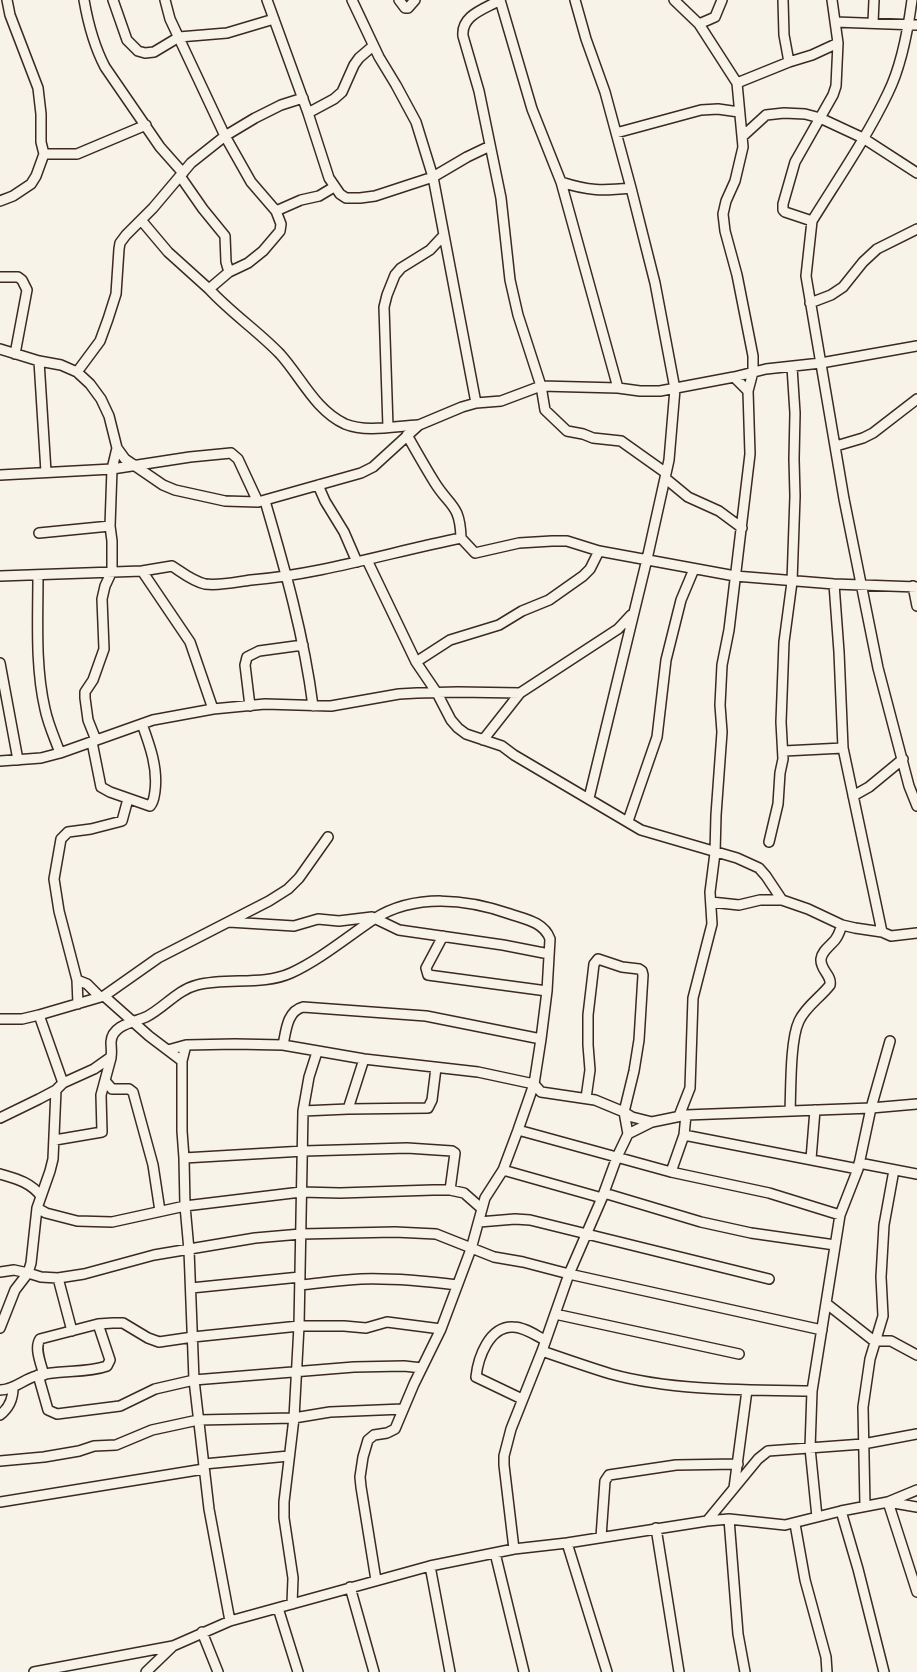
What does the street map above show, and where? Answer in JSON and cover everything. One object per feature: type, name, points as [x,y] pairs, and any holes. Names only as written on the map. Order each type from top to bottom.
[{"type":"street","points":[[0,201],[13,196],[31,184],[44,154],[41,142],[41,114],[38,88],[10,15],[7,0]]},
{"type":"street","points":[[84,0],[89,26],[98,54],[127,100],[182,175],[203,209],[225,236],[226,262],[229,272]]},
{"type":"street","points":[[113,0],[127,40],[138,50],[145,53],[154,52],[179,37],[227,33],[274,19]]},
{"type":"street","points":[[164,0],[168,14],[225,136],[252,182],[276,211],[281,224],[280,231],[272,242],[248,263],[229,272],[209,289]]},
{"type":"street","points":[[267,0],[303,98],[329,178],[334,187],[346,198],[375,196],[433,177],[490,146]]},
{"type":"street","points":[[352,0],[373,46],[416,122],[433,177],[476,403]]},
{"type":"street","points":[[399,0],[401,4],[408,8],[416,0]]},
{"type":"street","points":[[618,388],[561,182],[530,102],[500,0],[468,18],[462,28],[479,91],[501,198],[510,280],[518,315],[541,386],[545,410],[565,430],[592,438],[621,441],[688,497],[719,511],[742,528]]},
{"type":"street","points":[[575,0],[586,39],[605,92],[631,188],[655,284],[675,389],[673,424],[665,476],[647,559],[588,798]]},
{"type":"street","points":[[671,1172],[684,1135],[682,1116],[690,1088],[693,998],[712,924],[710,892],[715,853],[722,732],[720,705],[722,665],[729,630],[750,454],[748,391],[753,372],[752,356],[737,276],[725,231],[723,214],[739,167],[743,147],[737,83],[699,24],[674,0]]},
{"type":"street","points":[[699,24],[714,17],[722,0]]},
{"type":"street","points":[[783,0],[784,35],[789,62]]},
{"type":"street","points":[[812,221],[785,212],[783,204],[795,162],[833,95],[836,86],[838,43],[832,0]]},
{"type":"street","points":[[873,23],[874,0]]},
{"type":"street","points":[[912,0],[913,24],[892,85],[863,138],[812,221],[806,276],[844,499],[878,668],[909,786],[917,806]]},
{"type":"street","points":[[835,22],[913,24]]},
{"type":"street","points":[[737,83],[812,55],[838,43]]},
{"type":"street","points":[[308,113],[334,99],[342,92],[354,65],[373,46]]},
{"type":"street","points":[[77,372],[100,341],[108,319],[116,294],[120,243],[191,163],[225,136],[281,105],[303,98]]},
{"type":"street","points":[[616,133],[701,110],[718,109],[739,112]]},
{"type":"street","points":[[743,136],[766,115],[784,112],[805,114],[820,118],[863,138],[917,173]]},
{"type":"street","points":[[44,154],[77,154],[146,125]]},
{"type":"street","points":[[561,182],[582,189],[631,188]]},
{"type":"street","points":[[276,211],[301,200],[319,196],[334,187]]},
{"type":"street","points":[[141,220],[168,252],[280,355],[316,401],[332,416],[346,424],[359,428],[419,425]]},
{"type":"street","points":[[810,303],[831,295],[843,287],[863,262],[877,249],[917,229]]},
{"type":"street","points":[[388,427],[384,307],[386,295],[391,282],[401,268],[430,250],[444,235]]},
{"type":"street","points":[[0,277],[18,277],[22,280],[27,290],[15,354]]},
{"type":"street","points":[[0,350],[61,365],[77,372],[90,384],[101,399],[109,416],[117,448],[126,460],[163,485],[175,490],[225,501],[262,501],[361,473],[373,467],[419,425],[454,410],[476,403],[502,401],[541,386],[618,388],[640,391],[675,389],[766,369],[822,363],[917,346]]},
{"type":"street","points":[[752,356],[766,369]]},
{"type":"street","points":[[39,361],[46,472]]},
{"type":"street","points":[[769,842],[778,804],[784,751],[781,722],[784,642],[792,582],[795,496],[795,412],[792,367]]},
{"type":"street","points":[[734,377],[748,391]]},
{"type":"street","points":[[836,446],[873,433],[917,399]]},
{"type":"street","points":[[406,435],[436,485],[454,506],[461,525],[461,538],[475,553],[519,543],[567,542],[599,551],[735,576],[792,582],[862,586],[915,586],[917,606]]},
{"type":"street","points":[[117,448],[112,469],[110,526],[112,571],[105,586],[102,599],[104,648],[94,680],[85,692],[85,698],[88,720],[94,741],[99,785],[110,792],[150,806],[153,802],[156,782],[155,769],[142,724]]},
{"type":"street","points":[[0,475],[112,469],[231,453],[238,459],[262,501],[287,577],[308,665],[313,706]]},
{"type":"street","points":[[318,485],[325,501],[344,532],[357,562]]},
{"type":"street","points":[[39,533],[110,526]]},
{"type":"street","points":[[0,576],[142,571],[172,566],[194,581],[218,585],[287,577],[461,538]]},
{"type":"street","points":[[416,662],[450,640],[499,625],[522,611],[549,600],[583,576],[590,569],[599,551]]},
{"type":"street","points":[[367,560],[416,662],[436,692],[451,720],[458,728],[466,734],[502,746],[641,830],[737,858],[759,868],[782,900]]},
{"type":"street","points":[[628,822],[657,737],[666,660],[681,600],[694,569]]},
{"type":"street","points":[[142,571],[190,642],[213,709]]},
{"type":"street","points":[[96,572],[105,586]]},
{"type":"street","points":[[38,575],[38,635],[42,698],[45,712],[60,753]]},
{"type":"street","points":[[834,584],[843,748],[882,932]]},
{"type":"street","points":[[483,740],[520,693],[618,629],[634,611]]},
{"type":"street","points":[[250,706],[245,665],[247,657],[258,651],[303,646]]},
{"type":"street","points":[[0,663],[18,760]]},
{"type":"street","points":[[0,760],[41,758],[166,717],[213,709],[265,704],[346,705],[399,694],[436,692],[520,693]]},
{"type":"street","points":[[494,726],[502,746]]},
{"type":"street","points":[[784,751],[843,748]]},
{"type":"street","points":[[853,796],[869,787],[903,759]]},
{"type":"street","points":[[78,1004],[77,980],[59,910],[54,879],[61,839],[68,832],[92,829],[122,821],[128,799]]},
{"type":"street","points":[[0,1019],[22,1019],[102,996],[158,958],[269,901],[288,889],[300,878],[328,837]]},
{"type":"street","points":[[711,902],[739,905],[760,900],[782,900],[808,909],[842,925],[882,932],[891,936],[917,933]]},
{"type":"street","points":[[55,1140],[102,1132],[101,1095],[106,1082],[111,1057],[111,1040],[116,1031],[132,1021],[145,1017],[179,992],[196,985],[269,979],[290,973],[376,918],[406,905],[424,902],[443,901],[486,906],[542,927],[548,933],[550,939],[542,1039],[534,1084],[518,1130],[503,1170],[491,1187],[481,1208],[471,1249],[441,1330],[395,1429],[387,1433],[374,1435],[368,1440],[363,1457],[360,1477],[361,1487],[376,1580]]},
{"type":"street","points":[[228,922],[294,926],[318,919],[339,921],[366,916],[376,918],[386,925],[399,930],[503,945],[548,954]]},
{"type":"street","points":[[790,1111],[792,1064],[798,1022],[814,1001],[830,985],[829,978],[821,964],[821,957],[823,952],[836,939],[842,925]]},
{"type":"street","points":[[443,936],[426,968],[428,975],[547,991]]},
{"type":"street","points":[[514,1549],[504,1465],[504,1456],[511,1430],[570,1274],[628,1134],[624,1112],[639,1040],[644,975],[638,969],[622,967],[598,959],[594,964],[588,1015],[590,1070],[586,1098]]},
{"type":"street","points":[[77,980],[87,984],[182,1061]]},
{"type":"street","points":[[283,1045],[288,1021],[292,1013],[297,1008],[303,1007],[426,1016],[542,1039]]},
{"type":"street","points":[[39,1015],[64,1082]]},
{"type":"street","points":[[817,1517],[810,1448],[812,1391],[840,1215],[858,1166],[871,1108],[890,1041]]},
{"type":"street","points":[[168,1050],[186,1046],[283,1045],[364,1059],[478,1072],[534,1084],[541,1092],[586,1098],[604,1103],[632,1117],[652,1122]]},
{"type":"street","points":[[186,1046],[182,1061],[181,1107],[194,1380],[209,1508],[230,1621]]},
{"type":"street","points":[[292,1604],[293,1578],[284,1518],[294,1418],[299,1326],[301,1192],[304,1151],[303,1111],[309,1077],[317,1052]]},
{"type":"street","points":[[0,1118],[22,1109],[56,1090],[64,1082],[94,1069],[111,1057]]},
{"type":"street","points":[[348,1109],[364,1059]]},
{"type":"street","points":[[303,1111],[428,1108],[432,1100],[436,1068]]},
{"type":"street","points":[[106,1082],[112,1089],[130,1089],[133,1092],[153,1165],[160,1211]]},
{"type":"street","points":[[0,1328],[12,1296],[19,1283],[28,1273],[31,1263],[37,1208],[50,1171],[55,1140],[56,1090]]},
{"type":"street","points":[[628,1134],[652,1122],[682,1116],[871,1108],[917,1104]]},
{"type":"street","points":[[811,1159],[815,1110]]},
{"type":"street","points":[[518,1130],[671,1172],[769,1193],[840,1215]]},
{"type":"street","points":[[684,1135],[811,1159],[917,1174]]},
{"type":"street","points":[[184,1158],[304,1151],[407,1148],[452,1151],[455,1154],[450,1190]]},
{"type":"street","points":[[503,1170],[709,1224],[751,1233],[836,1245]]},
{"type":"street","points":[[866,1506],[863,1444],[864,1395],[874,1341],[883,1316],[881,1276],[884,1225],[894,1170]]},
{"type":"street","points":[[0,1174],[24,1181],[34,1187],[41,1196]]},
{"type":"street","points":[[37,1208],[63,1218],[92,1222],[112,1222],[185,1206],[301,1192],[340,1194],[450,1190],[464,1193],[481,1208]]},
{"type":"street","points":[[479,1222],[515,1219],[530,1220],[769,1279]]},
{"type":"street","points":[[0,1272],[14,1270],[41,1277],[58,1278],[84,1274],[154,1254],[189,1250],[255,1238],[301,1234],[395,1232],[436,1234],[494,1257],[524,1262],[822,1330]]},
{"type":"street","points":[[58,1278],[72,1330]]},
{"type":"street","points":[[191,1288],[300,1281],[380,1279],[419,1281],[457,1286]]},
{"type":"street","points":[[827,1304],[874,1341],[891,1341],[917,1356]]},
{"type":"street","points":[[555,1314],[739,1354]]},
{"type":"street","points":[[422,1368],[385,1366],[194,1380],[155,1389],[120,1406],[57,1414],[48,1410],[37,1342],[43,1337],[98,1324],[123,1324],[159,1342],[299,1326],[366,1328],[387,1322],[441,1330]]},
{"type":"street","points":[[0,1390],[13,1388],[41,1375],[107,1366],[110,1360],[98,1324]]},
{"type":"street","points":[[522,1399],[476,1377],[485,1345],[498,1331],[510,1327],[527,1331],[545,1340]]},
{"type":"street","points":[[542,1351],[612,1374],[672,1385],[747,1390],[812,1391]]},
{"type":"street","points":[[0,1416],[10,1403],[13,1388]]},
{"type":"street","points":[[734,1488],[747,1390]]},
{"type":"street","points":[[0,1461],[44,1457],[79,1451],[94,1446],[116,1445],[152,1430],[198,1420],[294,1418],[330,1412],[403,1409]]},
{"type":"street","points":[[707,1521],[764,1453],[773,1450],[863,1444],[917,1434]]},
{"type":"street","points":[[0,1502],[204,1466],[289,1456]]},
{"type":"street","points":[[601,1537],[605,1481],[609,1476],[676,1466],[738,1464]]},
{"type":"street","points":[[34,1672],[173,1646],[230,1621],[430,1566],[514,1549],[567,1543],[707,1521],[729,1520],[766,1523],[776,1526],[795,1524],[841,1511],[888,1502],[917,1490]]},
{"type":"street","points":[[888,1502],[917,1507]]},
{"type":"street","points":[[888,1502],[916,1585]]},
{"type":"street","points":[[841,1511],[884,1672]]},
{"type":"street","points":[[729,1520],[738,1634],[745,1672]]},
{"type":"street","points":[[795,1524],[800,1558],[826,1657],[827,1672]]},
{"type":"street","points":[[656,1528],[679,1672]]},
{"type":"street","points":[[567,1543],[607,1672]]},
{"type":"street","points":[[495,1553],[524,1672]]},
{"type":"street","points":[[430,1566],[450,1672]]},
{"type":"street","points":[[350,1587],[374,1672]]},
{"type":"street","points":[[278,1608],[298,1672]]},
{"type":"street","points":[[202,1632],[218,1672]]},
{"type":"street","points":[[146,1672],[173,1646]]}]
